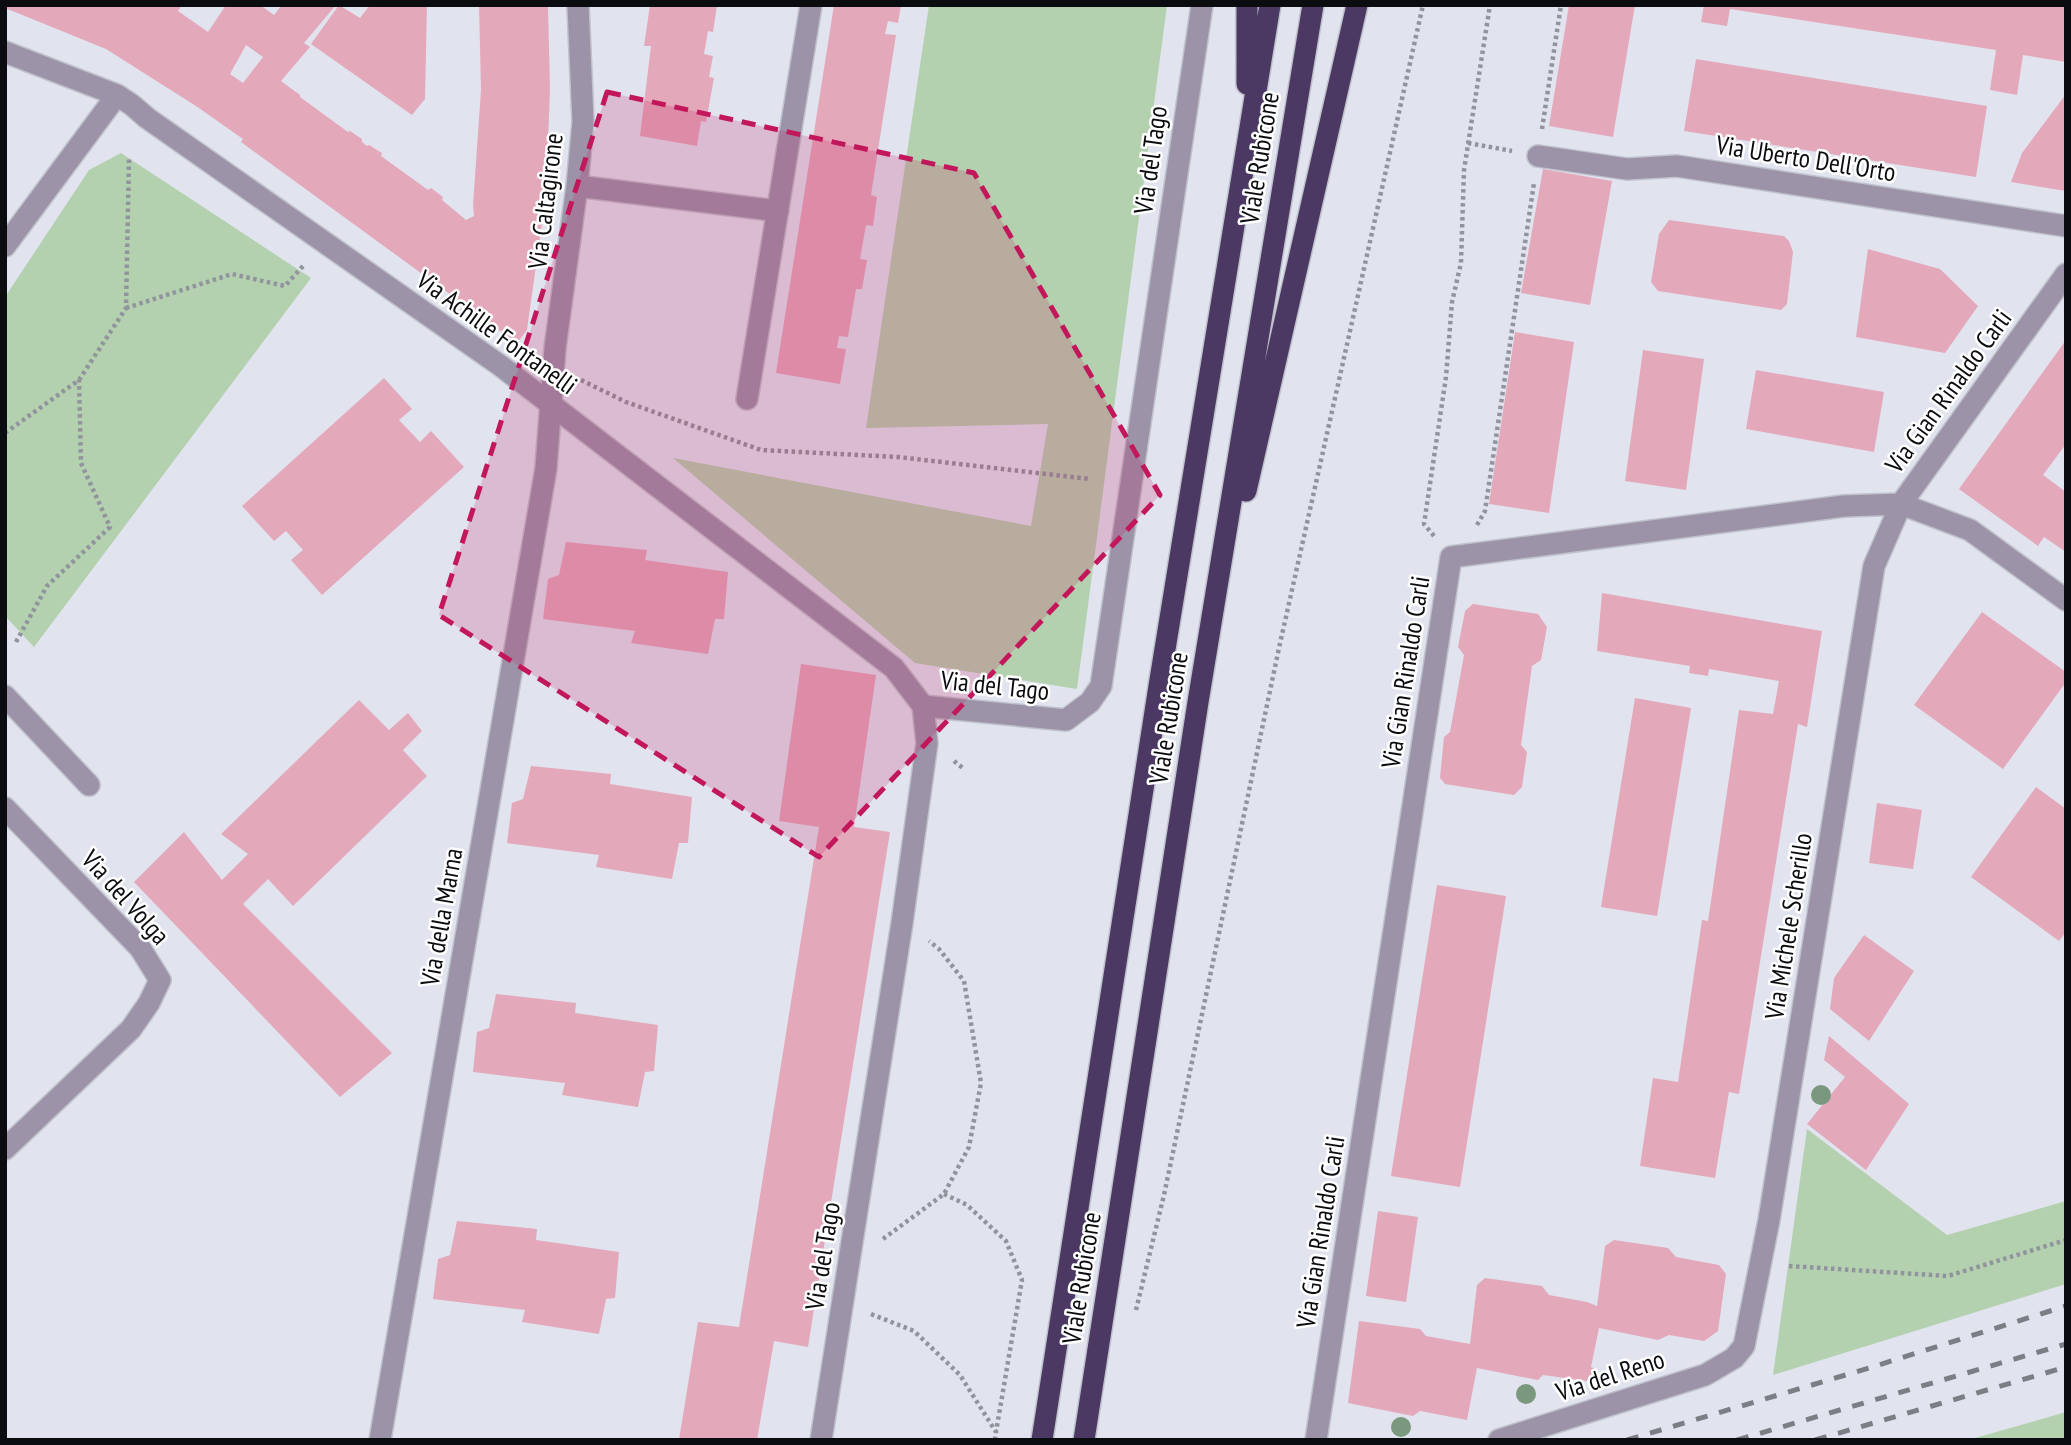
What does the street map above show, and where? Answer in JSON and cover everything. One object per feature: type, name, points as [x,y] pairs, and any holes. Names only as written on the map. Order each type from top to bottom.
[{"type":"highway","points":[[1247,5],[1247,145]]},
{"type":"highway","name":"Viale Rubicone","points":[[1042,1440],[1159,686],[1270,5]]},
{"type":"highway","name":"Viale Rubicone","points":[[1084,1440],[1198,702],[1313,5]]},
{"type":"highway","points":[[1198,702],[1357,5]]},
{"type":"street","name":"Via Caltagirone","points":[[549,403],[583,122],[578,5]]},
{"type":"street","points":[[747,399],[811,5]]},
{"type":"street","name":"Via del Tago","points":[[821,1440],[849,1270],[927,743],[923,706],[1066,720],[1090,702],[1101,686],[1202,5]]},
{"type":"street","name":"Via Achille Fontanelli","points":[[5,52],[117,95],[500,366],[894,668],[923,706]]},
{"type":"street","points":[[5,246],[117,95]]},
{"type":"street","name":"Via Uberto Dell'Orto","points":[[1538,156],[1628,169],[1677,166],[2066,226]]},
{"type":"street","points":[[577,186],[778,211]]},
{"type":"street","name":"Via Gian Rinaldo Carli","points":[[1316,1440],[1451,557],[1844,506],[1901,504],[2066,274]]},
{"type":"street","name":"Via della Marna","points":[[380,1440],[546,468],[549,403]]},
{"type":"street","points":[[1901,504],[1970,530],[2066,600]]},
{"type":"street","name":"Via Michele Scherillo","points":[[1734,1358],[1744,1346],[1762,1256],[1874,566],[1901,504]]},
{"type":"street","points":[[5,696],[89,785]]},
{"type":"street","name":"Via del Volga","points":[[5,808],[140,948],[160,980],[149,1003],[131,1029],[5,1149]]},
{"type":"street","name":"Via del Reno","points":[[1499,1440],[1705,1374],[1734,1358]]},
{"type":"path","points":[[1134,1319],[1164,1195],[1270,689],[1423,5]]},
{"type":"path","points":[[1490,5],[1464,170],[1461,263],[1452,302],[1446,377],[1424,524],[1451,557],[1485,511],[1561,5]]},
{"type":"path","points":[[1468,143],[1538,156]]},
{"type":"path","points":[[5,433],[79,380],[127,308],[129,158]]},
{"type":"path","points":[[127,308],[232,274],[285,286],[303,266]]},
{"type":"path","points":[[574,377],[626,402],[761,450],[898,457],[1090,479]]},
{"type":"path","points":[[16,642],[47,586],[110,527],[81,463],[79,380]]},
{"type":"path","points":[[849,1270],[871,1248],[944,1194],[969,1147],[981,1083],[964,981],[939,949],[921,935]]},
{"type":"path","points":[[944,1194],[967,1205],[1006,1241],[1022,1280],[995,1440]]},
{"type":"path","points":[[1783,1266],[1948,1276],[2066,1240]]},
{"type":"path","points":[[843,1305],[914,1331],[960,1375],[996,1432]]},
{"type":"highlighted area","points":[[607,92],[974,173],[1160,495],[819,857],[439,615]]},
{"type":"green space","points":[[929,5],[1167,5],[1077,689],[915,663],[673,458],[1031,526],[1048,424],[866,428]]},
{"type":"green space","points":[[121,153],[311,278],[34,647],[5,616],[5,297],[89,170]]},
{"type":"green space","points":[[1807,1129],[1947,1235],[2066,1201],[2066,1284],[1773,1375]]},
{"type":"green space","points":[[2066,1412],[2066,1440],[1968,1440]]},
{"type":"building","points":[[5,5],[182,5],[178,11],[208,32],[226,5],[260,5],[274,15],[282,5],[336,5],[304,43],[310,47],[281,81],[348,132],[362,139],[367,146],[382,153],[381,156],[428,190],[431,188],[443,197],[442,200],[466,220],[474,216],[481,90],[479,5],[548,5],[550,89],[546,194],[527,330],[517,343],[241,142],[243,139],[106,49],[5,8]],"holes":[[[246,45],[263,57],[243,83],[230,74]]]},
{"type":"building","points":[[339,5],[360,18],[370,5],[427,5],[425,99],[412,115],[311,44]]},
{"type":"building","points":[[650,5],[717,5],[713,32],[708,31],[704,54],[713,56],[709,77],[714,78],[706,122],[701,121],[697,146],[640,136],[651,46],[644,46]]},
{"type":"building","points":[[834,5],[901,5],[898,23],[888,21],[885,34],[896,35],[871,195],[877,197],[873,226],[866,225],[860,259],[867,260],[862,289],[856,289],[848,337],[839,336],[837,348],[846,349],[840,384],[776,373]]},
{"type":"building","points":[[1569,5],[1635,5],[1613,137],[1549,126]]},
{"type":"building","points":[[1704,5],[2066,5],[2066,62],[2023,55],[2017,95],[1990,90],[1996,50],[1730,9],[1727,26],[1701,22]]},
{"type":"building","points":[[1696,59],[1987,106],[1976,177],[1684,131]]},
{"type":"building","points":[[2066,94],[2066,191],[2011,182],[2022,153]]},
{"type":"building","points":[[1543,169],[1612,181],[1590,305],[1521,293]]},
{"type":"building","points":[[1669,220],[1784,236],[1793,252],[1787,304],[1781,310],[1658,291],[1651,282],[1659,234]]},
{"type":"building","points":[[1868,249],[1940,269],[1978,306],[1945,353],[1856,337]]},
{"type":"building","points":[[1515,332],[1574,342],[1549,513],[1489,504]]},
{"type":"building","points":[[2066,340],[2066,444],[2043,475],[2066,492],[2066,552],[2044,537],[2038,546],[1959,489]]},
{"type":"building","points":[[1643,350],[1704,359],[1686,490],[1625,481]]},
{"type":"building","points":[[1756,370],[1884,392],[1874,452],[1746,429]]},
{"type":"building","points":[[384,378],[412,409],[399,420],[420,442],[431,431],[464,467],[322,595],[291,560],[303,550],[286,531],[274,541],[242,506]]},
{"type":"building","points":[[566,542],[647,550],[645,560],[728,572],[724,619],[715,619],[708,654],[631,643],[635,631],[543,619],[548,579],[559,575]]},
{"type":"building","points":[[1602,593],[1822,631],[1807,727],[1798,724],[1739,1094],[1729,1092],[1715,1178],[1640,1166],[1653,1078],[1678,1082],[1702,920],[1708,921],[1739,710],[1773,714],[1779,681],[1709,669],[1708,676],[1689,673],[1690,666],[1597,651]]},
{"type":"building","points":[[1473,604],[1538,614],[1547,627],[1541,660],[1532,666],[1521,745],[1527,752],[1522,787],[1514,795],[1445,784],[1440,778],[1444,737],[1450,732],[1464,655],[1458,647],[1465,611]]},
{"type":"building","points":[[1982,612],[2066,672],[2066,682],[2003,769],[1914,705]]},
{"type":"building","points":[[801,664],[876,675],[854,827],[890,832],[808,1347],[774,1341],[757,1440],[679,1440],[698,1322],[739,1327],[819,827],[779,821]]},
{"type":"building","points":[[1635,698],[1691,708],[1657,916],[1601,907]]},
{"type":"building","points":[[359,700],[389,730],[408,713],[422,731],[403,750],[427,776],[293,906],[268,879],[243,904],[392,1053],[340,1097],[134,882],[184,832],[222,880],[248,854],[221,834]]},
{"type":"building","points":[[531,766],[611,774],[610,784],[692,797],[688,843],[679,843],[672,879],[596,867],[599,855],[507,843],[512,803],[523,799]]},
{"type":"building","points":[[2036,787],[2066,809],[2066,932],[2059,941],[1971,877]]},
{"type":"building","points":[[1877,803],[1922,810],[1913,869],[1869,863]]},
{"type":"building","points":[[1437,885],[1506,896],[1460,1187],[1391,1176]]},
{"type":"building","points":[[1864,935],[1914,971],[1869,1041],[1830,1009],[1834,978]]},
{"type":"building","points":[[496,994],[576,1003],[575,1013],[658,1025],[654,1071],[645,1072],[638,1107],[562,1095],[565,1083],[473,1072],[477,1032],[489,1028]]},
{"type":"building","points":[[1829,1036],[1909,1104],[1866,1170],[1807,1124],[1845,1077],[1824,1060]]},
{"type":"building","points":[[1378,1211],[1418,1217],[1406,1302],[1366,1296]]},
{"type":"building","points":[[457,1221],[537,1229],[536,1240],[619,1252],[615,1298],[606,1299],[599,1334],[522,1322],[525,1310],[433,1299],[438,1259],[450,1255]]},
{"type":"building","points":[[1614,1240],[1668,1248],[1676,1257],[1719,1265],[1726,1274],[1718,1331],[1704,1341],[1669,1335],[1658,1340],[1599,1328],[1591,1367],[1596,1369],[1593,1382],[1543,1375],[1538,1380],[1477,1368],[1467,1420],[1420,1411],[1413,1416],[1348,1403],[1359,1321],[1420,1329],[1426,1336],[1470,1344],[1477,1285],[1485,1278],[1542,1286],[1549,1295],[1597,1306],[1605,1246]]},
{"type":"railway","points":[[1627,1440],[2066,1306]]},
{"type":"railway","points":[[1737,1440],[2066,1344]]},
{"type":"railway","points":[[1815,1440],[2066,1367]]}]
